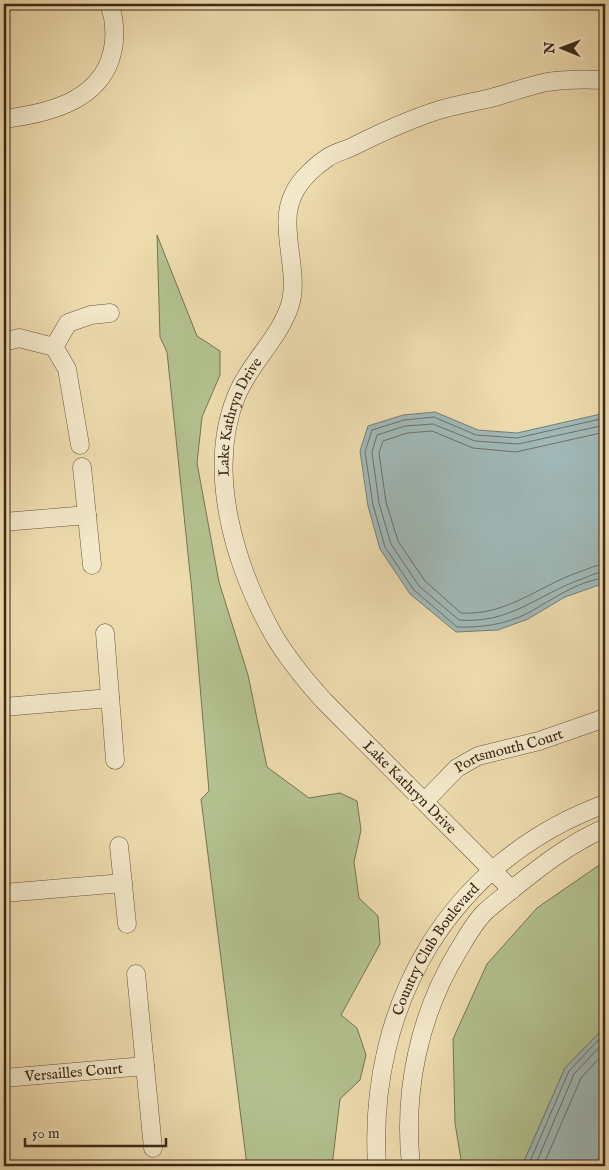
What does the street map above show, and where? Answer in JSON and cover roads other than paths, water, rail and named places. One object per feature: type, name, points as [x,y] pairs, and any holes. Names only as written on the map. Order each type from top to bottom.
[{"type":"street","points":[[4,118],[56,109],[93,88],[104,73],[113,51],[115,31],[109,4]]},
{"type":"street","name":"Lake Kathryn Drive","points":[[512,890],[324,702],[296,670],[273,635],[244,572],[227,504],[225,449],[228,422],[236,397],[248,373],[282,325],[290,306],[293,285],[288,209],[293,194],[314,170],[328,158],[370,138],[440,110],[547,82],[584,79],[605,80]]},
{"type":"street","points":[[54,346],[68,323],[90,314],[110,313]]},
{"type":"street","points":[[4,342],[19,338],[54,346],[67,369],[80,444]]},
{"type":"street","points":[[82,467],[92,565]]},
{"type":"street","points":[[4,522],[87,515]]},
{"type":"street","points":[[105,633],[115,760]]},
{"type":"street","points":[[4,707],[110,698]]},
{"type":"street","name":"Portsmouth Court","points":[[425,801],[457,768],[478,756],[500,748],[540,741],[605,718]]},
{"type":"street","name":"Country Club Boulevard","points":[[377,1166],[375,1121],[386,1043],[396,1014],[432,937],[459,901],[491,870],[548,830],[577,814],[605,804]]},
{"type":"street","name":"Country Club Boulevard","points":[[411,1166],[410,1104],[416,1058],[427,1012],[441,979],[483,914],[535,870],[564,849],[605,828]]},
{"type":"street","points":[[119,846],[127,924]]},
{"type":"street","points":[[4,893],[123,883]]},
{"type":"street","name":"Versailles Court","points":[[136,974],[153,1148]]},
{"type":"street","name":"Versailles Court","points":[[4,1078],[145,1066]]},
{"type":"water","points":[[435,412],[478,430],[517,433],[605,413],[605,583],[565,597],[528,619],[498,630],[456,632],[410,594],[380,549],[368,506],[360,451],[368,426],[403,415]]},
{"type":"water","points":[[605,1027],[605,1166],[522,1166],[565,1068]]}]
